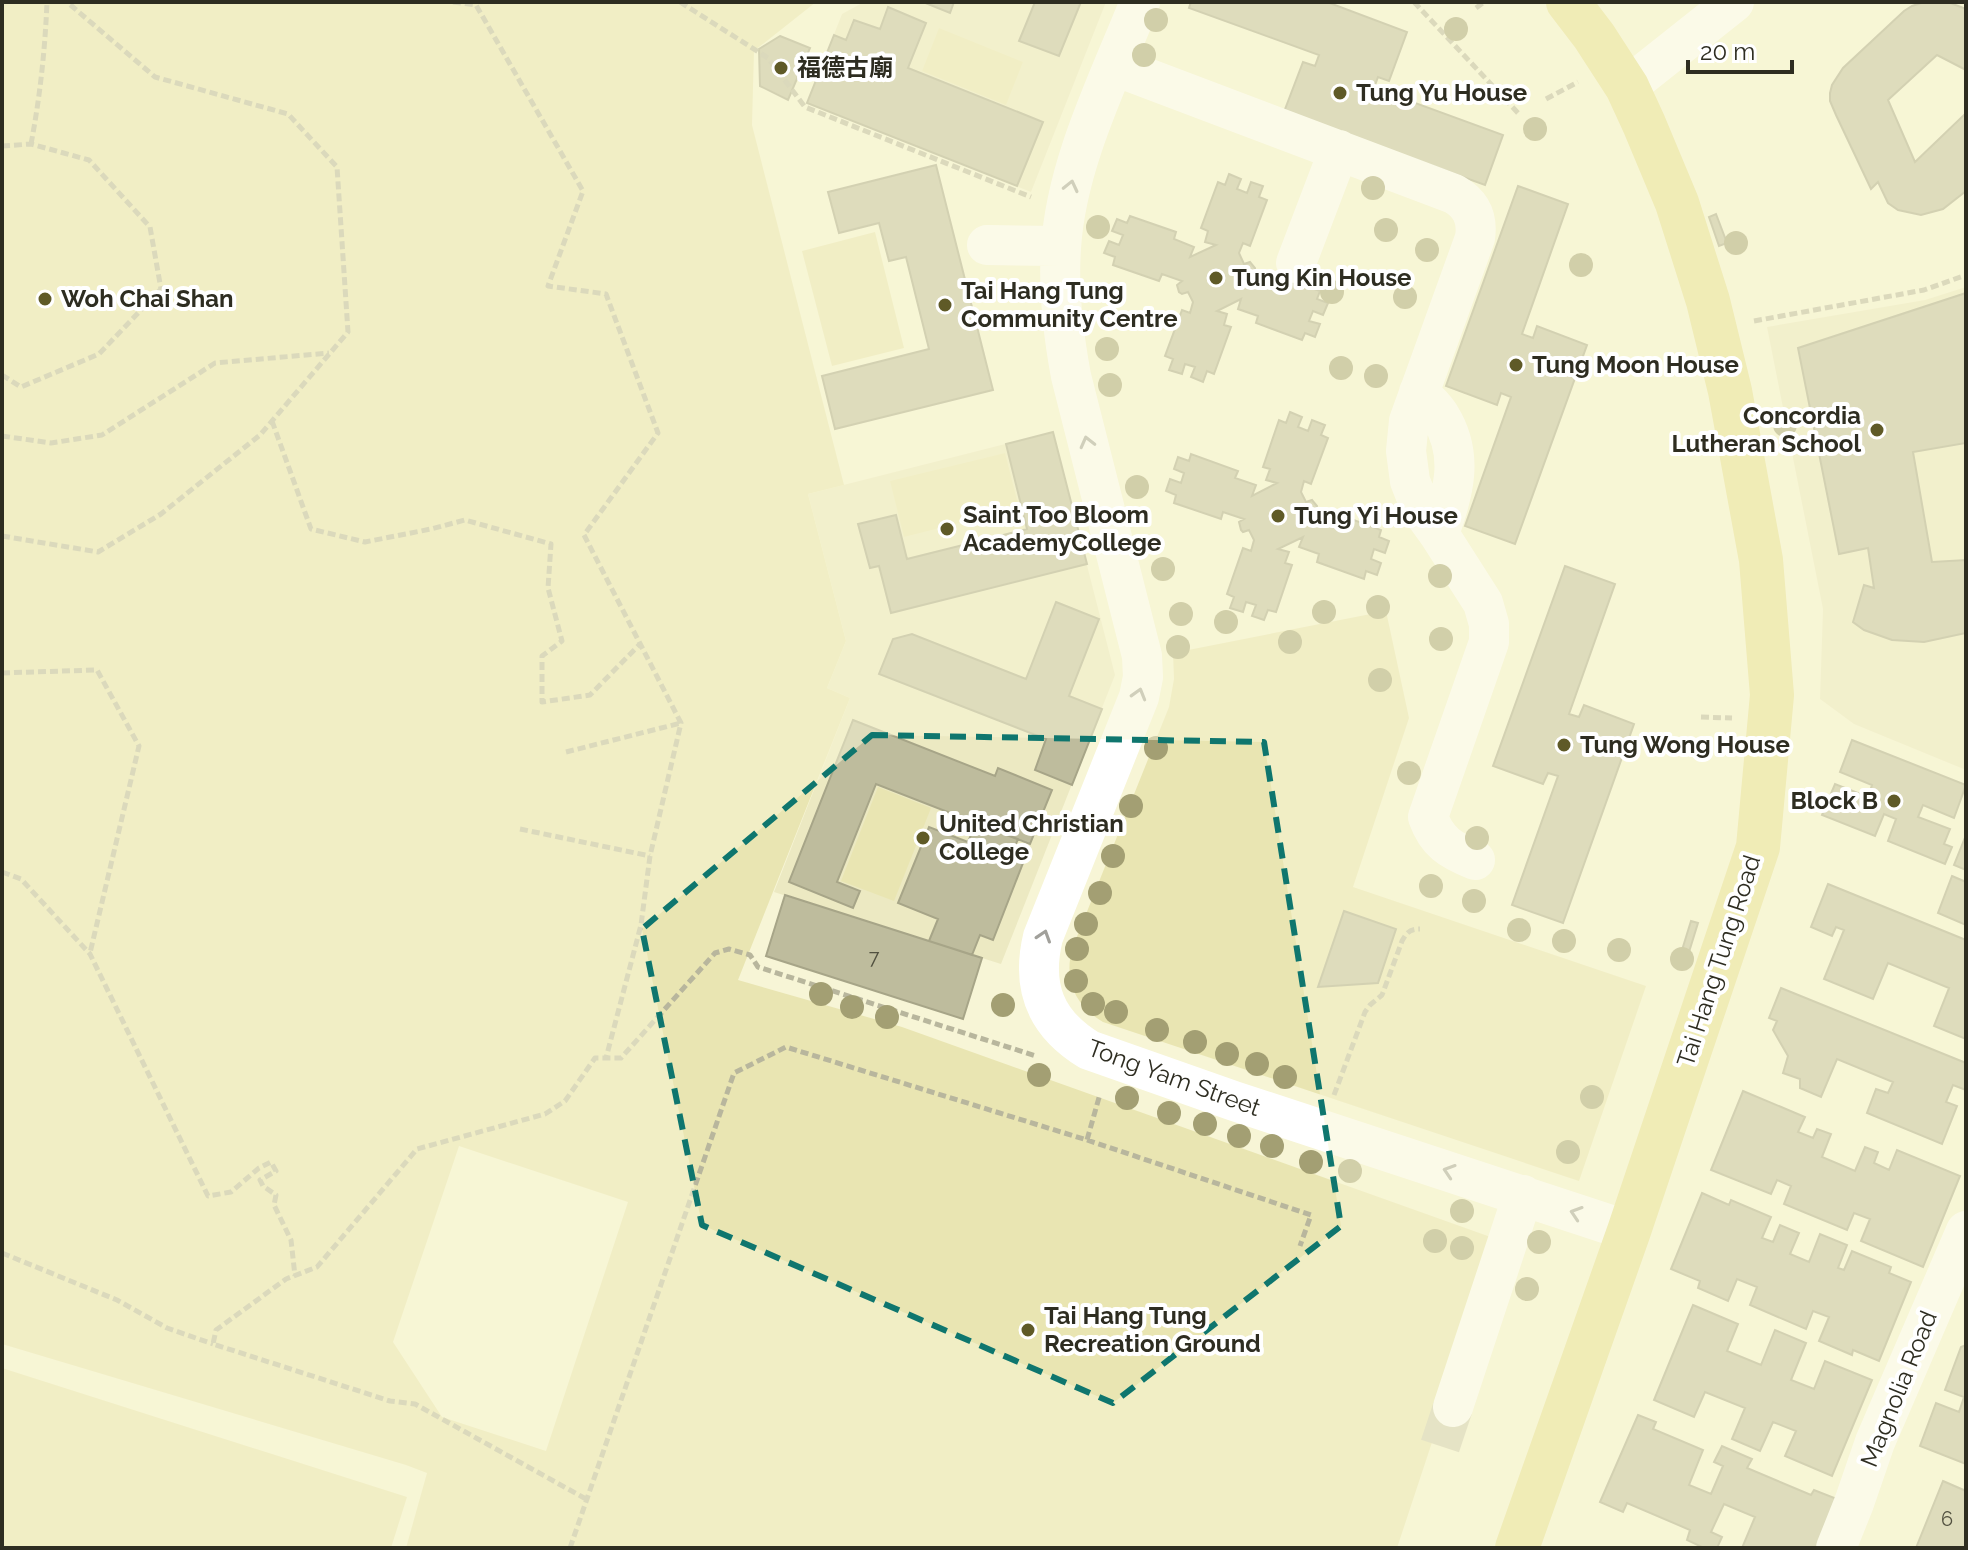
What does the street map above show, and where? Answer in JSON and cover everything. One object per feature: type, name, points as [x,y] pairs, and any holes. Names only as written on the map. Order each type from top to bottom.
[{"type":"main road","name":"Tai Hang Tung Road","points":[[1517,1548],[1629,1231],[1758,847],[1772,695],[1761,560],[1730,391],[1708,301],[1677,203],[1627,87],[1568,2]]},
{"type":"street","name":"Tong Yam Street","points":[[1140,2],[1072,179],[1061,246],[1059,290],[1071,376],[1143,667],[1139,697],[1043,937],[1038,956],[1038,975],[1049,1012],[1073,1041],[1098,1054],[1629,1231]]},
{"type":"street","points":[[1627,87],[1734,2]]},
{"type":"street","points":[[1115,66],[1454,194],[1464,199],[1474,217],[1475,238],[1409,421],[1406,451],[1410,481],[1421,509],[1483,603],[1489,624],[1489,642],[1428,817],[1434,833],[1453,852],[1475,860]]},
{"type":"street","points":[[1296,263],[1339,150]]},
{"type":"street","points":[[987,245],[1061,246]]},
{"type":"street","points":[[1453,1407],[1523,1195]]},
{"type":"street","name":"Magnolia Road","points":[[1836,1548],[1875,1442],[1965,1239]]},
{"type":"path","points":[[31,144],[38,110],[47,2]]},
{"type":"path","points":[[2,536],[98,552],[161,514],[260,435],[348,332],[337,167],[288,114],[155,77],[67,2]]},
{"type":"path","points":[[453,2],[478,3],[583,191],[548,286],[606,294],[658,433],[584,535],[681,723],[650,856],[641,925],[606,1058]]},
{"type":"path","points":[[680,2],[768,58],[805,107],[1043,202]]},
{"type":"path","points":[[1414,2],[1518,113]]},
{"type":"path","points":[[1476,8],[1484,2]]},
{"type":"path","points":[[1546,99],[1578,82]]},
{"type":"path","points":[[2,146],[31,144],[89,160],[150,227],[161,289],[99,354],[21,387],[2,375]]},
{"type":"path","points":[[1754,321],[1924,290],[1966,275]]},
{"type":"path","points":[[2,436],[51,443],[102,435],[215,363],[330,353]]},
{"type":"path","points":[[272,421],[311,529],[365,542],[465,520],[551,544],[548,588],[562,641],[542,656],[542,702],[590,695],[640,644]]},
{"type":"path","points":[[2,673],[97,670],[139,746],[90,954]]},
{"type":"path","points":[[1701,717],[1741,718]]},
{"type":"path","points":[[566,752],[681,723]]},
{"type":"path","points":[[520,829],[650,856]]},
{"type":"path","points":[[2,872],[21,879],[90,954],[208,1196],[231,1192],[271,1162],[276,1171],[260,1180],[276,1195],[274,1205],[291,1240],[295,1276]]},
{"type":"path","points":[[1338,1084],[1365,1012],[1382,995],[1402,941],[1411,929],[1420,929]]},
{"type":"path","points":[[213,1344],[216,1330],[286,1279],[317,1267],[417,1149],[545,1114],[565,1101],[595,1058],[621,1058],[715,953],[729,949],[750,955],[758,967],[1036,1056],[1046,1047]]},
{"type":"path","points":[[570,1548],[734,1073],[786,1047],[1087,1140],[1311,1215],[1300,1246]]},
{"type":"path","points":[[1087,1140],[1103,1081]]},
{"type":"path","points":[[2,1253],[117,1300],[167,1328],[390,1401],[415,1404],[586,1499]]},
{"type":"highlighted area","points":[[872,735],[1264,742],[1341,1226],[1113,1403],[702,1225],[642,929]]},
{"type":"shaded area","points":[[2,2],[816,2],[754,51],[752,125],[844,485],[808,494],[846,641],[827,688],[850,698],[738,980],[902,1027],[1499,1240],[1397,1548],[406,1548],[427,1473],[2,1344]],"holes":[[[459,1146],[628,1202],[546,1451],[442,1417],[393,1342]]]},
{"type":"shaded area","points":[[864,2],[1106,2],[1031,192],[807,103],[842,14]]},
{"type":"shaded area","points":[[939,28],[1023,62],[1006,105],[922,71]]},
{"type":"shaded area","points":[[875,232],[904,348],[832,366],[802,251]]},
{"type":"shaded area","name":"Concordia Lutheran School","points":[[1966,287],[1966,770],[1854,724],[1820,699],[1823,609],[1767,327],[1925,300]]},
{"type":"shaded area","points":[[1053,432],[1115,675],[1001,964],[774,892],[850,698],[827,688],[846,641],[808,494]]},
{"type":"shaded area","points":[[1005,453],[1019,508],[904,537],[890,481]]},
{"type":"shaded area","points":[[1386,611],[1409,718],[1353,887],[1646,986],[1579,1181],[1103,1022],[1085,1008],[1074,991],[1070,971],[1072,949],[1169,707],[1174,679],[1173,653]]},
{"type":"shaded area","points":[[878,787],[931,808],[894,901],[841,881]]},
{"type":"shaded area","points":[[2,1368],[407,1497],[391,1548],[2,1548]]},
{"type":"building","points":[[923,2],[954,2],[950,13]]},
{"type":"building","points":[[1035,2],[1081,2],[1059,56],[1019,41]]},
{"type":"building","name":"Tung Yu House","points":[[1191,2],[1327,2],[1407,32],[1389,81],[1378,77],[1374,88],[1503,135],[1485,185],[1284,112],[1303,62],[1315,66],[1319,55],[1189,8]]},
{"type":"building","points":[[1924,2],[1948,2],[1966,9],[1966,70],[1937,55],[1888,100],[1915,162],[1966,113],[1966,191],[1943,209],[1921,215],[1898,210],[1888,203],[1878,182],[1871,189],[1830,101],[1830,93],[1843,68],[1904,11]]},
{"type":"building","points":[[888,7],[926,23],[908,68],[1043,122],[1017,186],[807,103],[834,35],[846,40],[854,20],[880,29]]},
{"type":"building","name":"福德古廟","points":[[780,36],[810,48],[788,100],[760,86],[759,49]]},
{"type":"building","name":"Tai Hang Tung Community Centre","points":[[936,165],[993,390],[835,429],[822,376],[929,349],[906,257],[889,261],[879,223],[839,233],[828,192]]},
{"type":"building","name":"Tung Kin House","points":[[1229,174],[1241,179],[1237,189],[1247,193],[1251,182],[1263,186],[1259,197],[1267,200],[1250,246],[1243,243],[1239,253],[1244,264],[1250,262],[1255,268],[1250,275],[1271,282],[1273,274],[1320,291],[1317,299],[1328,303],[1323,315],[1313,311],[1309,321],[1320,324],[1315,337],[1305,333],[1302,340],[1256,323],[1258,316],[1238,309],[1241,299],[1217,311],[1227,314],[1224,325],[1231,327],[1214,374],[1207,371],[1203,382],[1191,377],[1195,367],[1185,364],[1182,374],[1169,370],[1173,359],[1165,356],[1182,310],[1190,313],[1193,302],[1188,292],[1179,292],[1177,285],[1182,281],[1162,274],[1159,281],[1113,265],[1115,257],[1104,253],[1109,241],[1119,245],[1123,235],[1112,231],[1117,219],[1127,223],[1130,216],[1176,232],[1174,239],[1194,247],[1190,257],[1216,245],[1205,242],[1208,231],[1201,228],[1218,182],[1225,185]]},
{"type":"building","name":"Tung Moon House","points":[[1518,186],[1568,204],[1522,334],[1533,338],[1537,326],[1587,345],[1515,544],[1465,526],[1511,397],[1501,393],[1497,405],[1446,386]]},
{"type":"building","points":[[1716,214],[1727,243],[1719,246],[1709,217]]},
{"type":"building","points":[[1966,293],[1966,443],[1913,452],[1932,562],[1966,560],[1966,633],[1924,642],[1892,640],[1864,630],[1853,622],[1864,585],[1874,588],[1868,548],[1839,554],[1798,348]]},
{"type":"building","name":"Tung Yi House","points":[[1290,412],[1302,417],[1298,427],[1308,431],[1312,420],[1325,425],[1321,435],[1328,438],[1311,484],[1304,481],[1301,492],[1306,502],[1312,500],[1317,506],[1311,513],[1332,520],[1335,513],[1381,530],[1379,537],[1389,541],[1385,553],[1374,549],[1371,559],[1381,563],[1377,575],[1366,571],[1364,579],[1317,562],[1319,554],[1299,547],[1303,537],[1278,549],[1289,552],[1285,563],[1292,565],[1276,612],[1268,610],[1264,620],[1252,616],[1256,605],[1246,602],[1243,612],[1230,608],[1234,597],[1227,594],[1243,548],[1251,551],[1254,540],[1249,530],[1241,530],[1239,522],[1244,519],[1223,512],[1221,519],[1174,503],[1176,495],[1166,491],[1170,479],[1181,483],[1184,473],[1174,469],[1178,457],[1189,461],[1191,454],[1238,471],[1235,478],[1256,485],[1252,496],[1277,483],[1266,480],[1270,469],[1263,467],[1279,420],[1286,423]]},
{"type":"building","points":[[1053,432],[1087,564],[891,613],[879,566],[870,568],[858,524],[896,515],[907,559],[1027,529],[1006,444]]},
{"type":"building","name":"Tung Wong House","points":[[1565,566],[1615,584],[1569,714],[1579,717],[1584,705],[1634,724],[1563,923],[1512,905],[1558,776],[1548,773],[1543,784],[1493,766]]},
{"type":"building","points":[[1056,602],[1099,619],[1069,696],[1102,709],[1072,785],[1035,770],[1046,739],[879,674],[893,639],[912,634],[1026,679]]},
{"type":"building","points":[[853,720],[995,776],[998,768],[1052,790],[1030,844],[876,784],[837,882],[860,891],[853,908],[789,882]]},
{"type":"building","name":"Block B","points":[[1852,740],[1966,785],[1954,818],[1923,805],[1918,817],[1950,829],[1944,844],[1952,847],[1945,864],[1888,841],[1896,819],[1884,814],[1875,836],[1822,815],[1835,784],[1868,797],[1872,785],[1840,772]]},
{"type":"building","points":[[976,823],[1018,839],[1010,858],[1023,863],[993,940],[980,935],[972,955],[929,941],[938,919],[898,903],[929,827],[968,842]]},
{"type":"building","points":[[1966,835],[1966,870],[1954,865]]},
{"type":"building","points":[[1952,876],[1966,882],[1966,925],[1938,913]]},
{"type":"building","points":[[1828,884],[1966,940],[1966,1039],[1934,1026],[1949,988],[1888,963],[1873,999],[1824,979],[1844,930],[1836,927],[1832,936],[1811,927]]},
{"type":"building","points":[[785,895],[982,958],[963,1019],[766,956]]},
{"type":"building","points":[[1344,911],[1396,929],[1378,983],[1318,987]]},
{"type":"building","points":[[1691,921],[1698,923],[1689,952],[1682,950]]},
{"type":"building","points":[[1781,988],[1966,1063],[1966,1090],[1953,1085],[1946,1102],[1957,1106],[1942,1144],[1867,1113],[1876,1089],[1888,1093],[1893,1082],[1837,1059],[1821,1097],[1800,1088],[1800,1079],[1783,1073],[1788,1056],[1773,1030],[1777,1021],[1769,1018]]},
{"type":"building","points":[[1743,1091],[1805,1117],[1798,1132],[1813,1138],[1817,1129],[1831,1134],[1822,1157],[1855,1171],[1865,1147],[1878,1152],[1874,1163],[1889,1170],[1897,1150],[1960,1176],[1923,1267],[1861,1241],[1870,1219],[1854,1213],[1847,1230],[1784,1204],[1791,1186],[1777,1180],[1771,1194],[1711,1170]]},
{"type":"building","points":[[1702,1193],[1729,1205],[1731,1200],[1771,1217],[1762,1238],[1773,1242],[1780,1225],[1799,1233],[1790,1254],[1809,1262],[1820,1234],[1847,1245],[1838,1268],[1844,1270],[1852,1251],[1891,1267],[1889,1273],[1911,1282],[1879,1361],[1853,1350],[1852,1355],[1819,1341],[1829,1317],[1813,1311],[1806,1329],[1750,1305],[1757,1287],[1737,1279],[1728,1301],[1698,1288],[1700,1281],[1671,1269]]},
{"type":"building","points":[[1693,1305],[1738,1324],[1727,1351],[1761,1365],[1775,1330],[1806,1343],[1791,1380],[1814,1389],[1825,1361],[1872,1380],[1832,1476],[1785,1456],[1796,1431],[1773,1422],[1760,1451],[1732,1439],[1745,1408],[1705,1392],[1694,1417],[1654,1400]]},
{"type":"building","points":[[1966,1345],[1966,1464],[1920,1446],[1936,1403],[1959,1412],[1964,1397],[1945,1390],[1961,1347]]},
{"type":"building","points":[[1638,1415],[1656,1422],[1653,1429],[1703,1450],[1689,1485],[1711,1494],[1723,1466],[1714,1462],[1722,1446],[1752,1459],[1747,1468],[1811,1495],[1814,1490],[1837,1499],[1817,1548],[1742,1548],[1755,1517],[1724,1504],[1711,1532],[1722,1537],[1717,1548],[1704,1548],[1687,1540],[1690,1530],[1627,1503],[1623,1512],[1600,1502]]},
{"type":"building","points":[[1943,1481],[1966,1491],[1966,1548],[1916,1548]]},
{"type":"tunnel","points":[[1440,1446],[1453,1407]]},
{"type":"place","name":"福德古廟","points":[[781,68]]},
{"type":"place","name":"Tung Yu House","points":[[1340,93]]},
{"type":"place","name":"Tung Kin House","points":[[1216,278]]},
{"type":"place","name":"Woh Chai Shan","points":[[45,299]]},
{"type":"place","name":"Tai Hang Tung Community Centre","points":[[945,305]]},
{"type":"place","name":"Tung Moon House","points":[[1516,365]]},
{"type":"place","name":"Concordia Lutheran School","points":[[1877,430]]},
{"type":"place","name":"Tung Yi House","points":[[1278,516]]},
{"type":"place","name":"Saint Too Bloom AcademyCollege","points":[[947,529]]},
{"type":"place","name":"Tung Wong House","points":[[1564,745]]},
{"type":"place","name":"Block B","points":[[1894,801]]},
{"type":"place","name":"United Christian College","points":[[923,838]]},
{"type":"place","name":"Tai Hang Tung Recreation Ground","points":[[1028,1330]]}]
